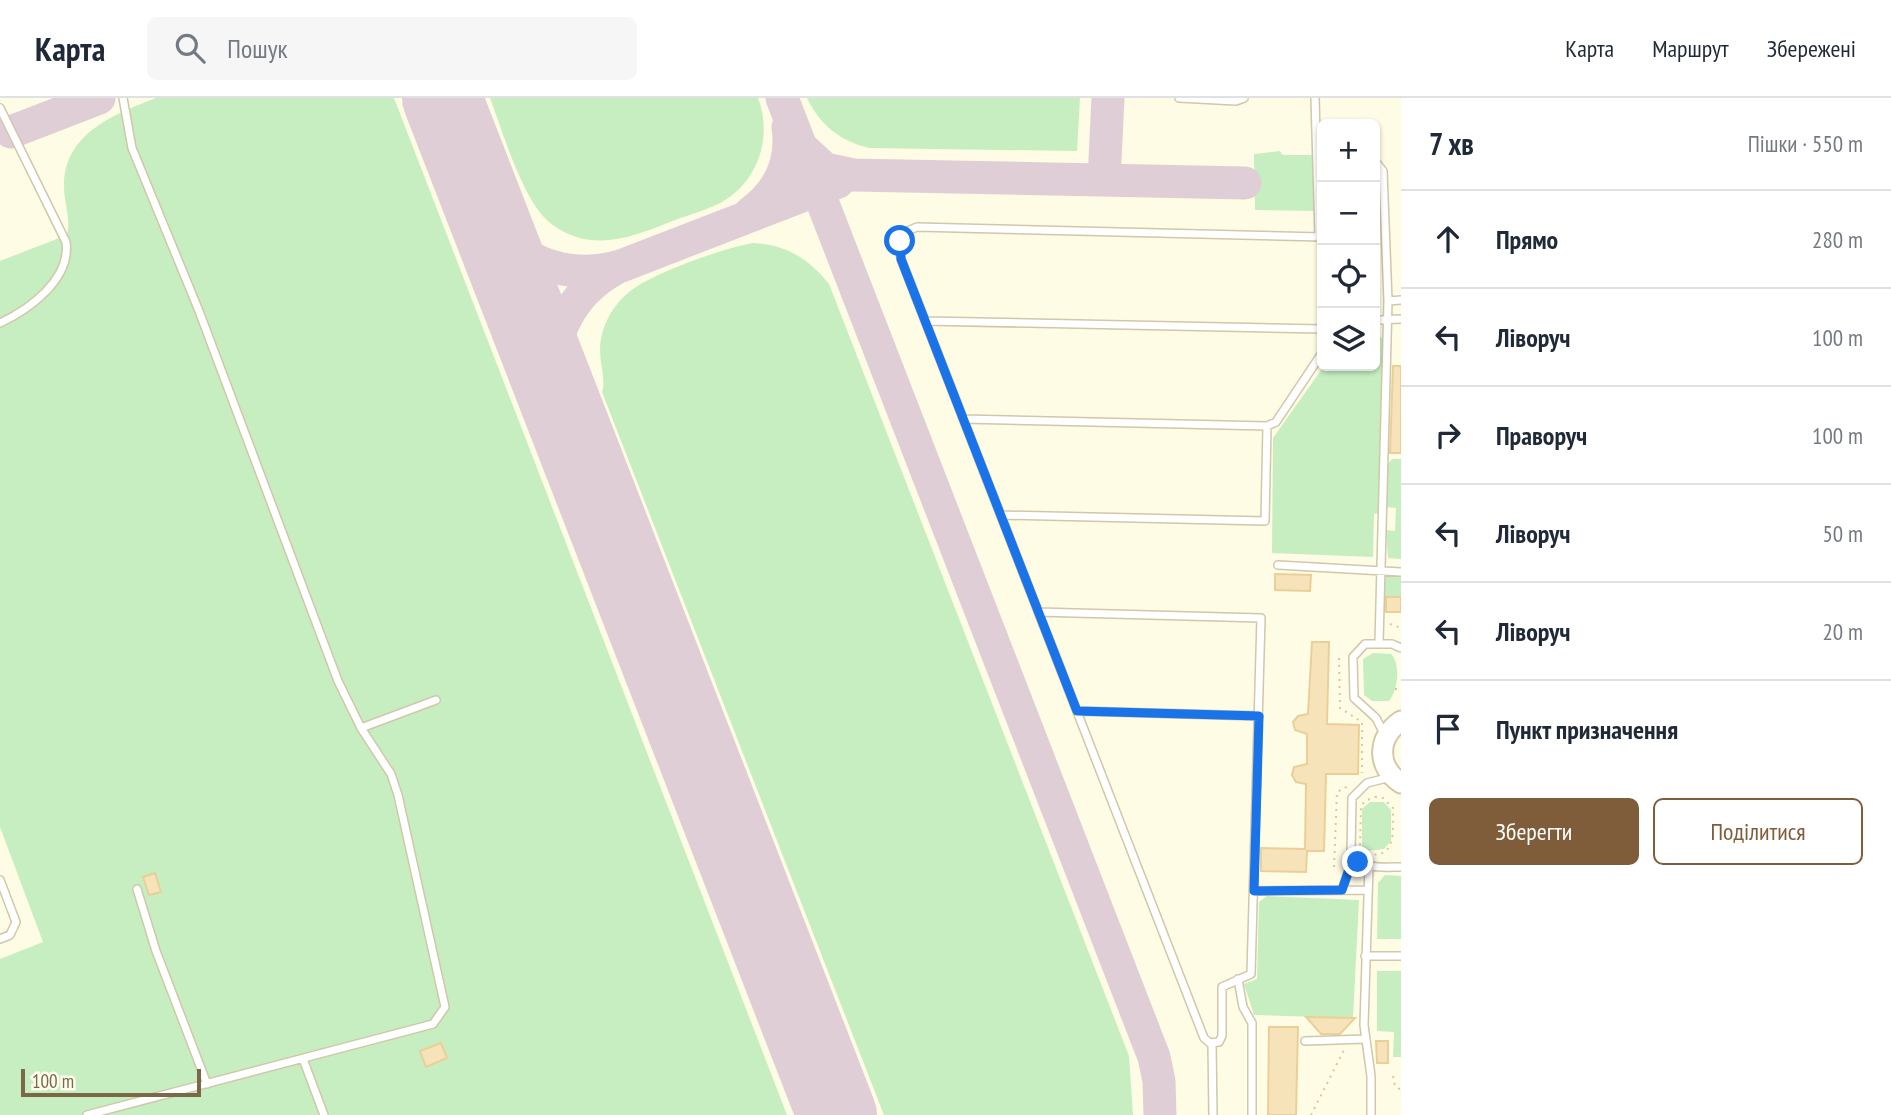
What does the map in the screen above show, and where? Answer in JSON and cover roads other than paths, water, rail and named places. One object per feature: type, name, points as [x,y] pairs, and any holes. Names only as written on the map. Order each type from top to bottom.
[{"type":"main road","points":[[1396,780],[1382,757],[1385,736],[1401,721]]},
{"type":"lane","points":[[87,1115],[433,1024],[445,1007],[445,996],[391,775],[360,728],[338,681],[199,311],[132,148],[123,98]]},
{"type":"lane","points":[[1180,98],[1236,101],[1244,98]]},
{"type":"lane","points":[[1315,98],[1319,182]]},
{"type":"lane","points":[[0,108],[66,242],[68,252],[52,286],[35,301],[0,323]]},
{"type":"lane","points":[[1379,643],[1388,319],[1384,170],[1380,166]]},
{"type":"lane","points":[[1212,1043],[1204,1038],[898,250],[902,236],[917,227],[1317,236]]},
{"type":"lane","points":[[1388,301],[1401,300]]},
{"type":"lane","points":[[1380,320],[1401,319]]},
{"type":"lane","points":[[925,321],[1317,329]]},
{"type":"lane","points":[[964,419],[1267,426],[1276,422],[1317,360]]},
{"type":"lane","points":[[1001,516],[1265,522],[1267,426]]},
{"type":"lane","points":[[1279,565],[1401,572]]},
{"type":"lane","points":[[1038,612],[1261,618],[1251,974],[1222,987],[1222,1036],[1212,1043]]},
{"type":"lane","points":[[1385,736],[1376,718],[1354,698],[1353,657],[1366,644],[1379,643],[1401,648]]},
{"type":"lane","points":[[360,728],[436,699]]},
{"type":"lane","points":[[1077,711],[1259,716]]},
{"type":"lane","points":[[1342,890],[1353,858],[1352,798],[1367,783],[1396,780]]},
{"type":"lane","points":[[1353,858],[1370,866],[1401,867]]},
{"type":"lane","points":[[1370,866],[1365,956],[1366,1040],[1371,1115]]},
{"type":"lane","points":[[0,880],[16,922],[10,935],[0,939]]},
{"type":"lane","points":[[137,889],[156,951],[207,1084]]},
{"type":"lane","points":[[1254,891],[1367,890]]},
{"type":"lane","points":[[1365,956],[1401,956]]},
{"type":"lane","points":[[1238,979],[1243,1007],[1252,1023],[1252,1115]]},
{"type":"lane","points":[[1305,1041],[1366,1040]]},
{"type":"lane","points":[[1212,1043],[1213,1115]]},
{"type":"lane","points":[[303,1059],[324,1115]]}]
